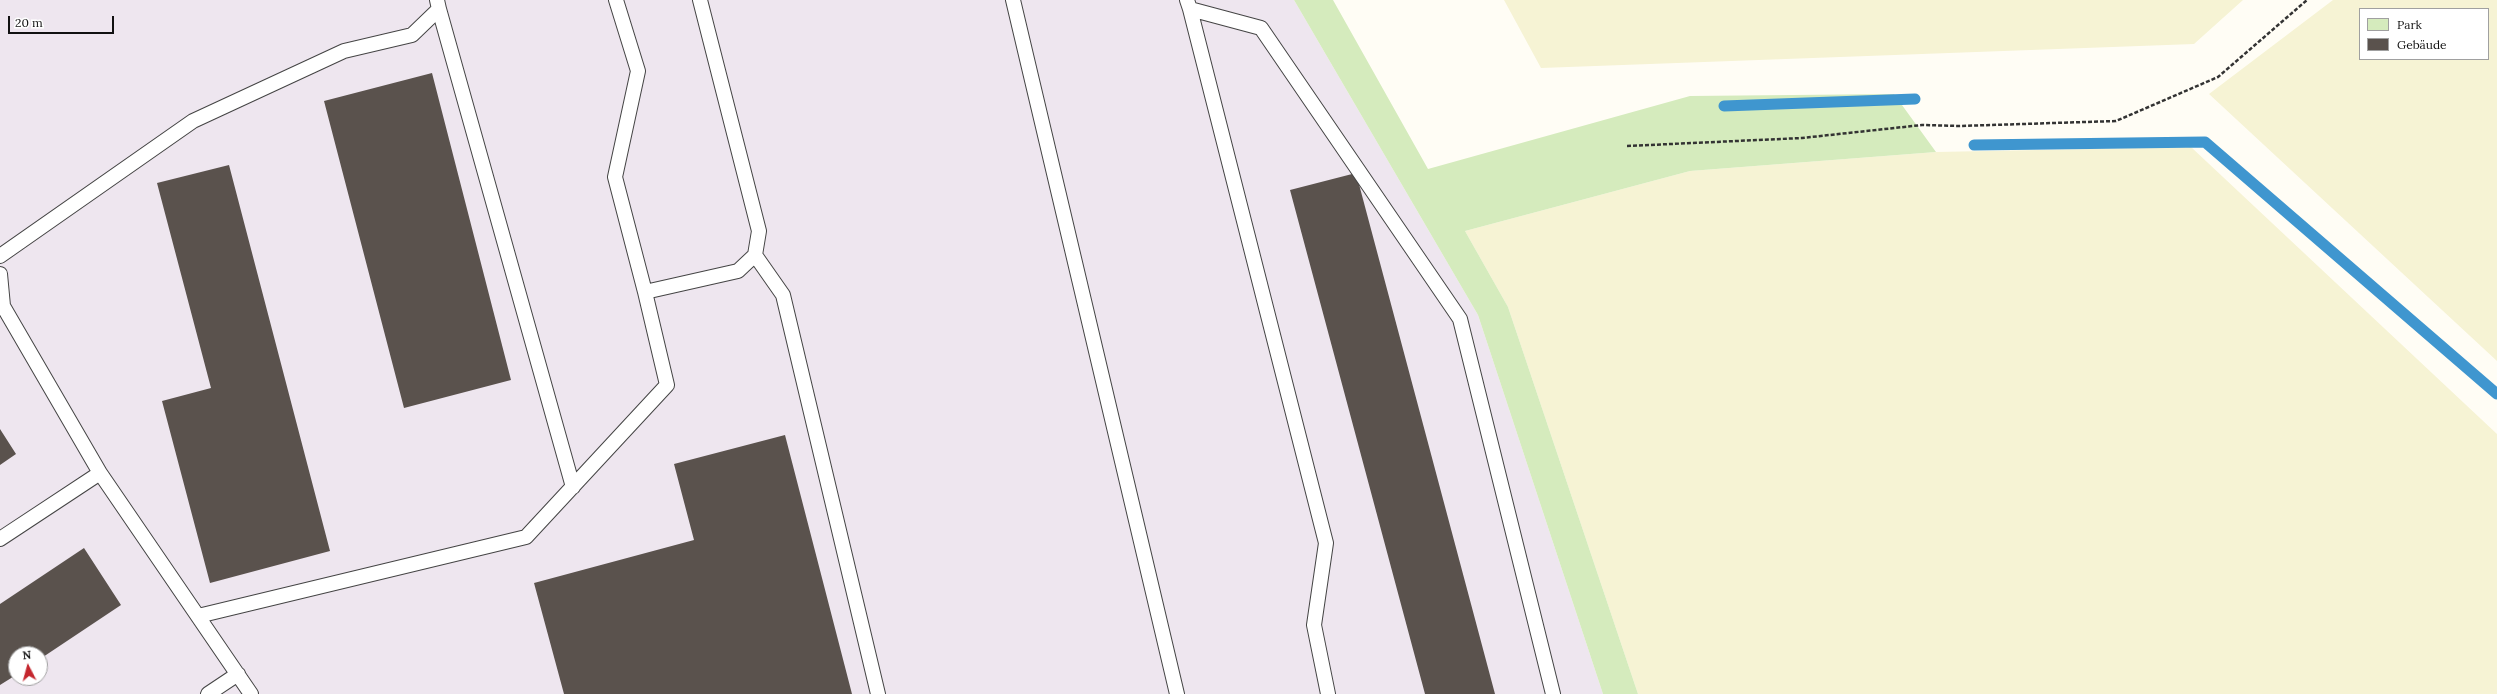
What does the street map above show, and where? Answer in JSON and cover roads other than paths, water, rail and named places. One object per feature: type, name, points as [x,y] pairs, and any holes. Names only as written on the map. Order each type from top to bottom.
[{"type":"lane","points":[[198,616],[526,537],[667,385],[645,292],[615,177],[638,71],[616,0]]},
{"type":"lane","points":[[645,292],[738,271],[755,256],[759,231],[700,0]]},
{"type":"lane","points":[[1013,0],[1176,694]]},
{"type":"lane","points":[[438,4],[573,487]]},
{"type":"lane","points":[[0,256],[193,121],[344,51],[412,35],[438,4]]},
{"type":"lane","points":[[1188,5],[1326,543],[1314,625],[1328,694]]},
{"type":"lane","points":[[1188,5],[1261,28],[1460,319],[1553,694]]},
{"type":"lane","points":[[755,256],[783,294],[878,694]]},
{"type":"lane","points":[[0,274],[3,306],[100,473],[251,694]]},
{"type":"lane","points":[[0,539],[100,473]]},
{"type":"lane","points":[[208,694],[238,674]]},
{"type":"waterway","points":[[1724,106],[1915,99]]},
{"type":"waterway","points":[[1974,145],[2205,142],[2497,394]]}]
